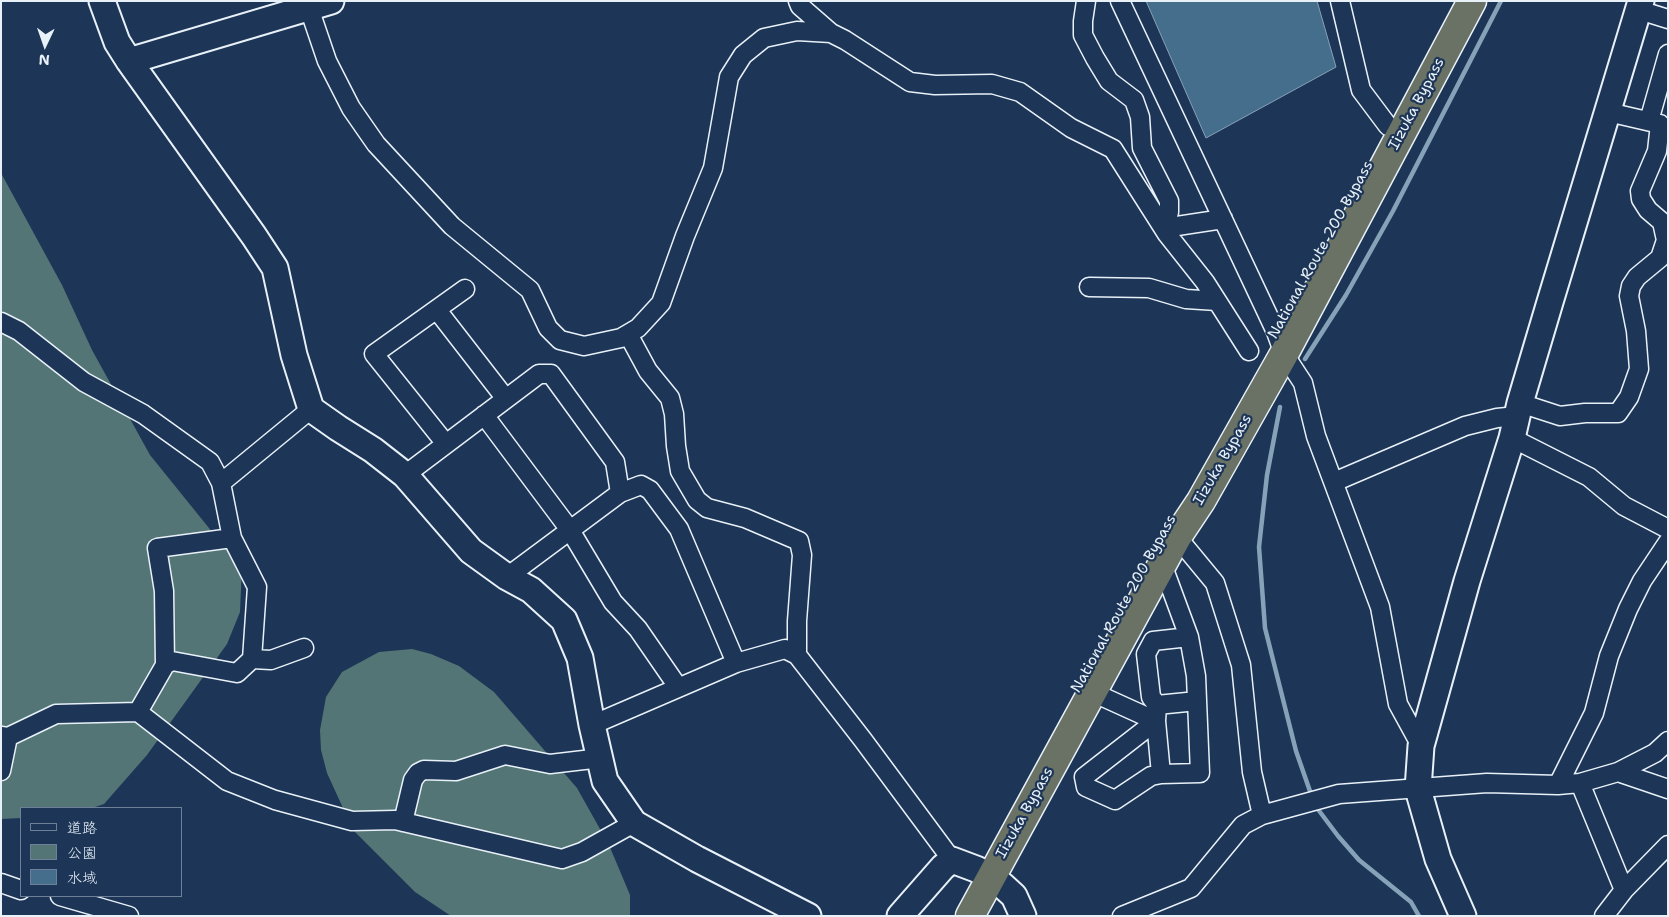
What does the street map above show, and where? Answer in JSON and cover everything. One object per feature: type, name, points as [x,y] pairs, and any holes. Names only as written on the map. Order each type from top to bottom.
[{"type":"highway","name":"National Route 200 Bypass","points":[[952,916],[973,868],[1280,343],[1388,126],[1453,1]]},
{"type":"highway","name":"Iizuka Bypass","points":[[970,916],[973,868],[1092,692],[1177,537],[1201,501],[1280,343],[1472,1]]},
{"type":"street","points":[[102,1],[117,42],[129,61],[275,268],[294,355],[311,409],[373,450],[405,475],[471,551],[507,577],[532,590],[564,620],[580,658],[592,725],[605,781],[634,823],[697,859],[808,916]]},
{"type":"street","points":[[798,1],[800,6],[831,33],[910,82],[935,85],[992,84],[1020,92],[1071,128],[1113,149],[1164,228],[1205,282],[1249,351]]},
{"type":"street","points":[[1086,1],[1083,35],[1109,81],[1134,100],[1140,117],[1142,148],[1169,201],[1169,212],[1164,228]]},
{"type":"street","points":[[1120,1],[1280,343],[1303,382],[1316,436],[1380,607],[1398,704],[1421,746]]},
{"type":"street","points":[[1340,1],[1361,90],[1388,126]]},
{"type":"street","points":[[129,61],[320,5],[328,61],[351,108],[376,144],[452,226],[530,290],[548,328],[560,340],[584,346],[621,338],[638,328],[661,303],[685,236],[713,168],[729,77],[743,55],[764,38],[797,31],[831,33]]},
{"type":"street","points":[[1462,916],[1438,859],[1418,789],[1421,746],[1462,599],[1640,6],[1668,19]]},
{"type":"street","points":[[1334,482],[1464,426],[1497,418],[1516,419],[1586,412],[1618,413],[1628,397],[1638,369],[1636,331],[1629,296],[1631,286],[1637,277],[1660,258],[1666,240],[1662,222],[1648,210],[1641,200],[1640,191],[1657,152],[1668,54]]},
{"type":"street","points":[[1608,112],[1659,124]]},
{"type":"street","points":[[1164,228],[1223,219]]},
{"type":"street","points":[[1089,286],[1149,288],[1186,299],[1217,301]]},
{"type":"street","points":[[446,444],[374,354],[465,289]]},
{"type":"street","points":[[437,310],[506,399]]},
{"type":"street","points":[[1,322],[19,331],[84,382],[143,414],[210,462],[221,483],[232,538],[257,587],[252,660]]},
{"type":"street","points":[[628,334],[648,371],[670,398],[674,414],[680,471],[697,500],[707,508],[745,518],[799,541],[802,555],[797,621],[797,655]]},
{"type":"street","points":[[405,475],[540,374],[551,374],[615,462],[620,493]]},
{"type":"street","points":[[221,483],[311,409]]},
{"type":"street","points":[[484,415],[570,530],[613,602],[638,629],[678,687]]},
{"type":"street","points":[[1516,419],[1624,506],[1668,529]]},
{"type":"street","points":[[507,577],[620,493],[641,485],[650,490],[679,529],[736,663]]},
{"type":"street","points":[[1177,537],[1215,583],[1241,665],[1252,772],[1262,815]]},
{"type":"street","points":[[165,665],[164,591],[157,548],[232,538]]},
{"type":"street","points":[[1558,785],[1594,714],[1609,656],[1628,610],[1642,581],[1668,542]]},
{"type":"street","points":[[1162,564],[1189,636],[1196,676],[1200,773],[1151,776],[1115,800],[1086,787],[1084,777],[1156,713],[1197,701]]},
{"type":"street","points":[[1161,774],[1156,713],[1151,697],[1146,654],[1153,640],[1189,636]]},
{"type":"street","points":[[138,712],[165,665],[172,661],[237,673],[252,660],[271,660],[304,648]]},
{"type":"street","points":[[592,725],[736,663],[785,649],[797,655],[863,740],[973,868],[1014,896],[1024,916]]},
{"type":"street","points":[[1092,692],[1156,713]]},
{"type":"street","points":[[1,771],[5,737],[56,714],[138,712],[228,781],[275,800],[352,821],[395,820],[562,859],[582,852],[634,823]]},
{"type":"street","points":[[1122,916],[1191,888],[1243,825],[1262,815],[1339,794],[1487,783],[1558,785],[1580,783],[1618,772],[1655,753],[1668,740]]},
{"type":"street","points":[[403,822],[413,780],[418,773],[424,770],[456,771],[505,755],[550,764],[601,758]]},
{"type":"street","points":[[1618,772],[1668,789]]},
{"type":"street","points":[[1580,783],[1624,890]]},
{"type":"street","points":[[1604,916],[1624,890],[1668,845]]},
{"type":"street","points":[[900,916],[943,867],[973,868]]},
{"type":"street","points":[[1,884],[20,890]]},
{"type":"street","points":[[63,897],[129,916]]},
{"type":"green space","points":[[1,173],[62,285],[92,350],[150,455],[213,533],[235,552],[242,565],[240,612],[227,644],[147,755],[104,804],[95,807],[20,807],[20,818],[1,819]]},
{"type":"green space","points":[[412,649],[431,654],[459,666],[494,692],[577,788],[609,845],[630,895],[630,916],[451,916],[415,892],[353,830],[327,773],[321,750],[320,730],[326,697],[342,672],[379,652]]},
{"type":"water","points":[[1146,1],[1317,1],[1336,67],[1206,138]]},
{"type":"waterway","points":[[1305,359],[1346,295],[1393,211],[1501,1]]},
{"type":"waterway","points":[[1280,407],[1267,475],[1259,547],[1265,628],[1296,751],[1312,797]]},
{"type":"waterway","points":[[1314,804],[1359,860],[1411,902],[1419,916]]}]
